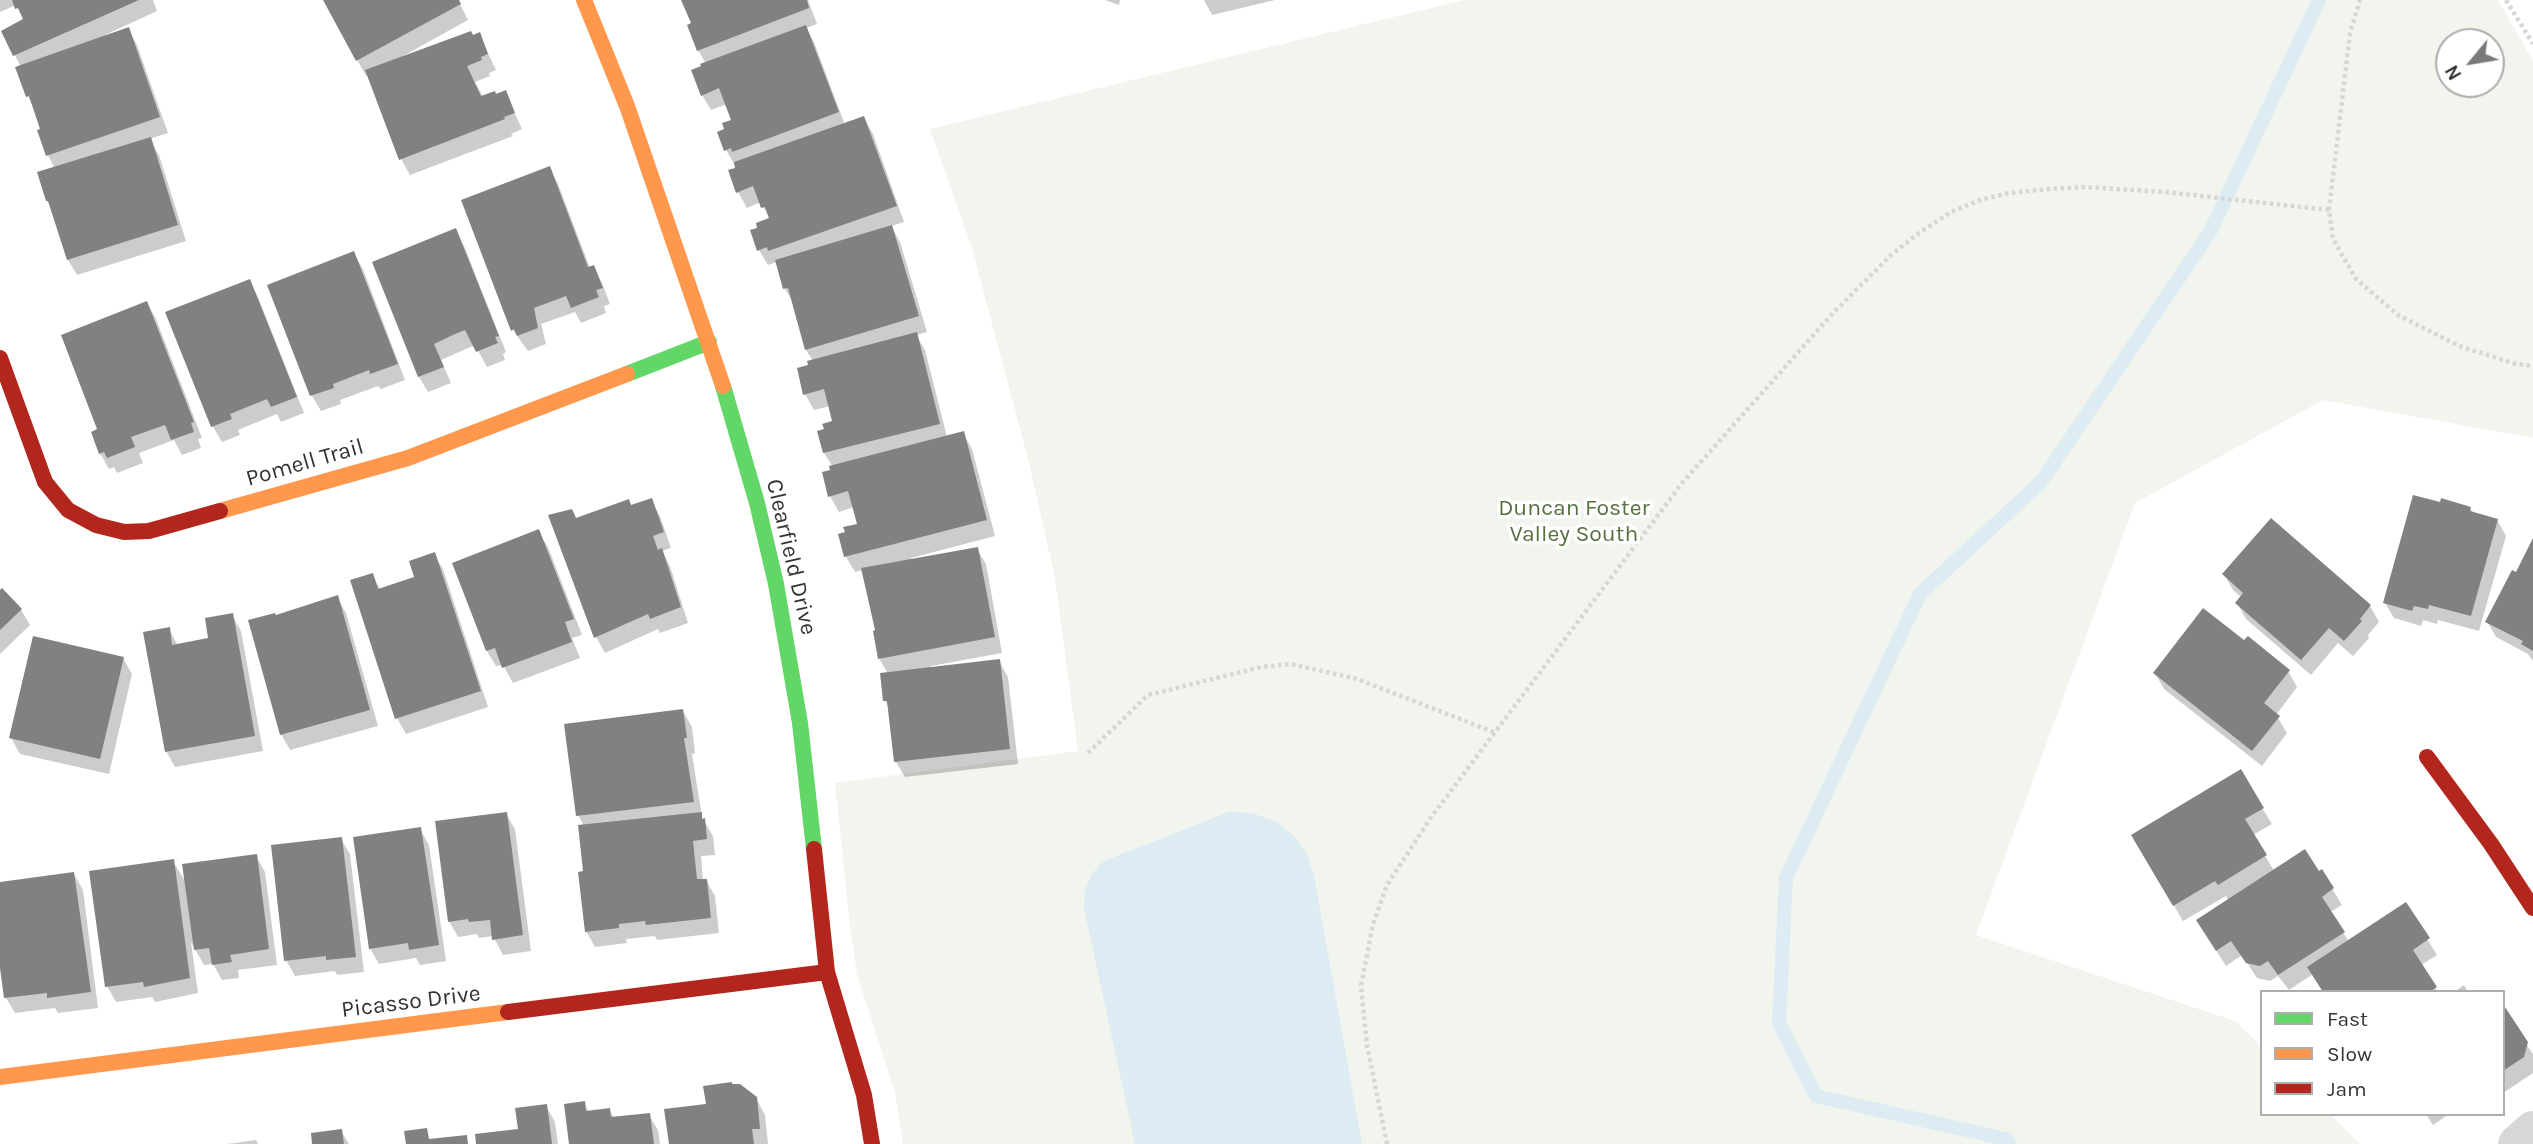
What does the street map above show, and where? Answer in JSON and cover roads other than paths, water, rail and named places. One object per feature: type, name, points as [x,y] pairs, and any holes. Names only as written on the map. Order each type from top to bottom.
[{"type":"street","name":"Clearfield Drive","points":[[584,0],[627,106],[709,342],[757,503],[776,584],[800,723],[827,972],[864,1095],[872,1144]]},
{"type":"street","name":"Pomell Trail","points":[[0,358],[45,482],[68,510],[96,525],[124,533],[149,531],[408,458],[709,342]]},
{"type":"street","points":[[2427,757],[2491,844],[2533,908]]},
{"type":"street","name":"Picasso Drive","points":[[0,1077],[827,972]]},
{"type":"street","points":[[2517,1144],[2533,1130]]},
{"type":"waterway","points":[[2010,1144],[2006,1139],[1816,1096],[1779,1023],[1786,878],[1920,594],[2041,482],[2210,232],[2319,0]]},
{"type":"park label","name":"Duncan Foster Valley South","points":[[1574,521]]}]
